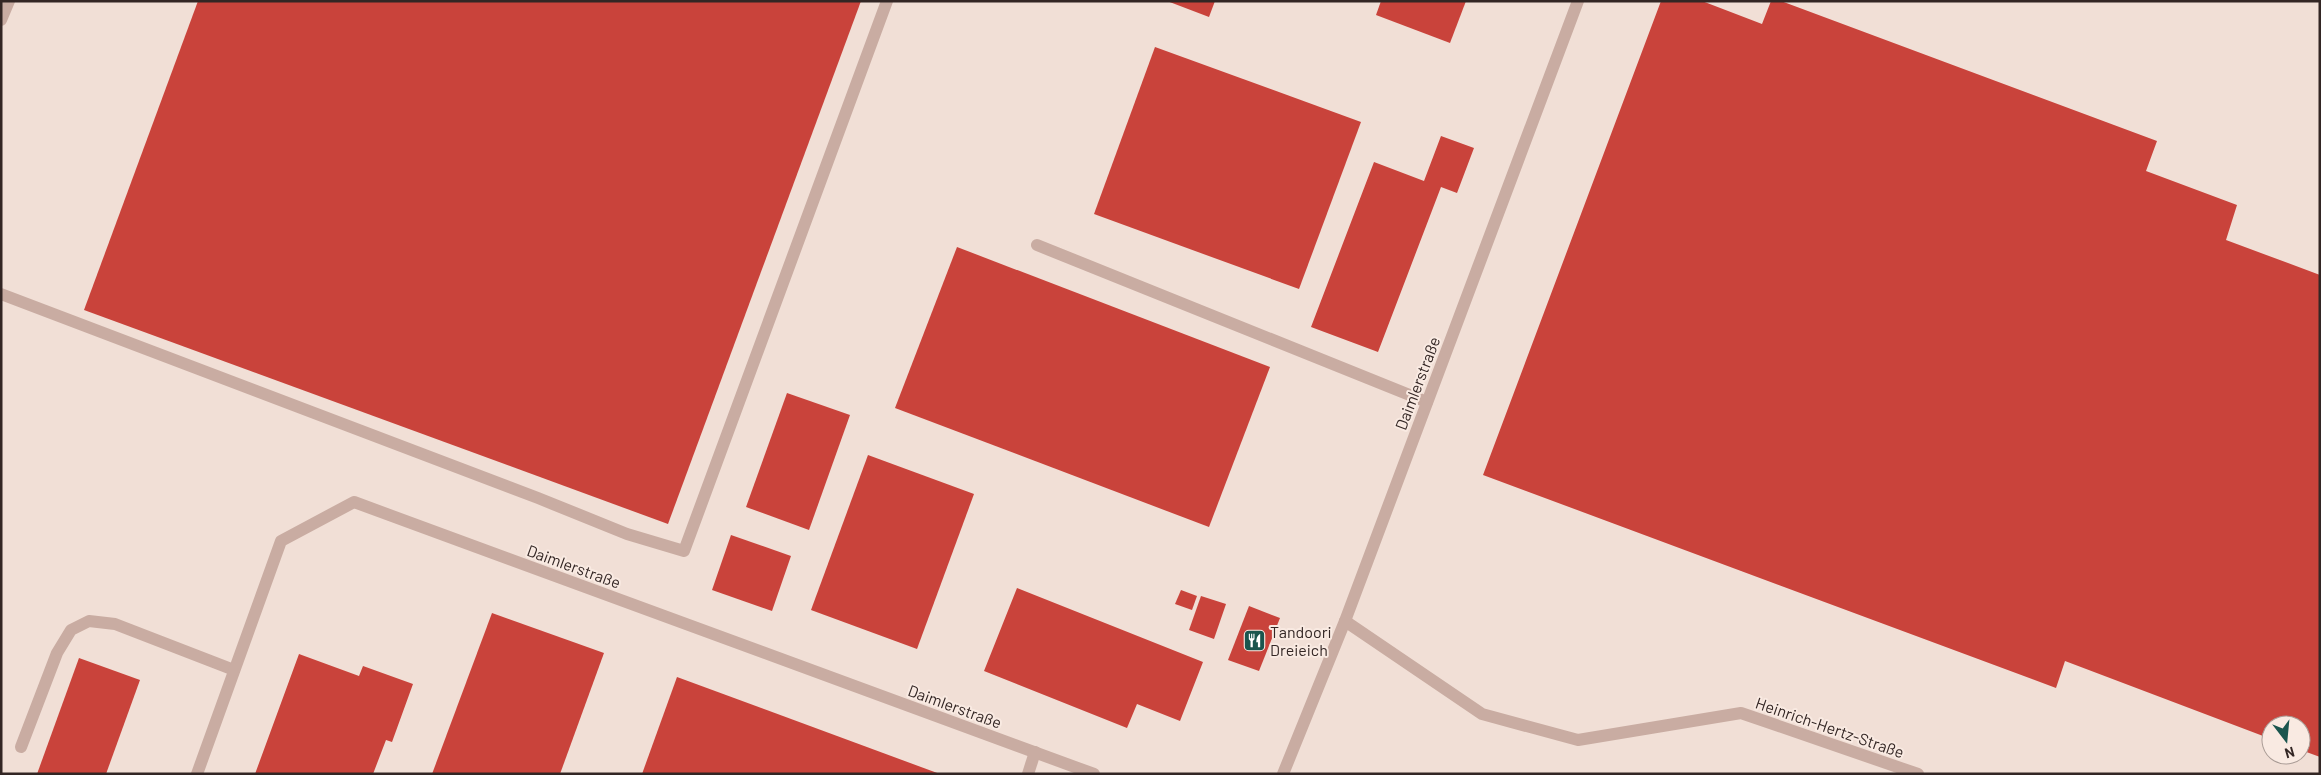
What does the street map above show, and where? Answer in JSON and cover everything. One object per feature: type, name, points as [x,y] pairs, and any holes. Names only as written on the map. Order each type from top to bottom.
[{"type":"street","points":[[1,20],[9,1]]},
{"type":"street","points":[[1,294],[538,498],[627,534],[684,551],[888,1]]},
{"type":"street","name":"Daimlerstraße","points":[[1283,774],[1345,621],[1578,1]]},
{"type":"street","points":[[1037,245],[1427,402]]},
{"type":"street","name":"Daimlerstraße","points":[[197,774],[282,541],[354,502],[1094,774]]},
{"type":"street","points":[[21,747],[57,653],[71,630],[89,621],[115,624],[234,670]]},
{"type":"street","name":"Heinrich-Hertz-Straße","points":[[1345,621],[1482,714],[1578,740],[1741,714],[1918,774]]},
{"type":"street","points":[[1028,774],[1035,752]]},
{"type":"building","points":[[198,1],[861,1],[668,524],[84,310]]},
{"type":"building","points":[[1167,1],[1215,1],[1209,17]]},
{"type":"building","points":[[1381,1],[1466,1],[1450,43],[1376,15]]},
{"type":"building","points":[[1661,1],[1702,1],[1762,24],[1771,1],[1781,1],[2157,141],[2146,171],[2237,205],[2226,240],[2320,275],[2320,757],[2311,754],[2311,715],[2261,715],[2261,735],[2065,661],[2056,688],[1483,475]]},
{"type":"building","points":[[1155,47],[1361,122],[1299,289],[1094,214]]},
{"type":"building","points":[[1441,136],[1474,148],[1457,193],[1441,187],[1378,352],[1311,327],[1374,162],[1424,181]]},
{"type":"building","points":[[957,247],[1270,367],[1209,527],[895,408]]},
{"type":"building","points":[[787,393],[850,415],[809,530],[746,507]]},
{"type":"building","points":[[868,455],[974,494],[917,649],[811,610]]},
{"type":"building","points":[[731,535],[791,556],[772,611],[712,590]]},
{"type":"building","points":[[1017,588],[1203,662],[1180,721],[1137,704],[1127,728],[984,671]]},
{"type":"building","points":[[1181,590],[1197,596],[1192,610],[1175,604]]},
{"type":"building","points":[[1201,596],[1226,604],[1214,639],[1189,630]]},
{"type":"building","points":[[1249,606],[1280,618],[1259,671],[1228,660]]},
{"type":"building","points":[[492,613],[604,653],[560,774],[432,774]]},
{"type":"building","points":[[299,654],[359,676],[363,666],[413,684],[392,742],[386,740],[373,774],[255,774]]},
{"type":"building","points":[[79,658],[140,680],[106,774],[37,774]]},
{"type":"building","points":[[677,677],[940,774],[642,774]]},
{"type":"place","name":"Tandoori Dreieich","points":[[1254,640]]}]
